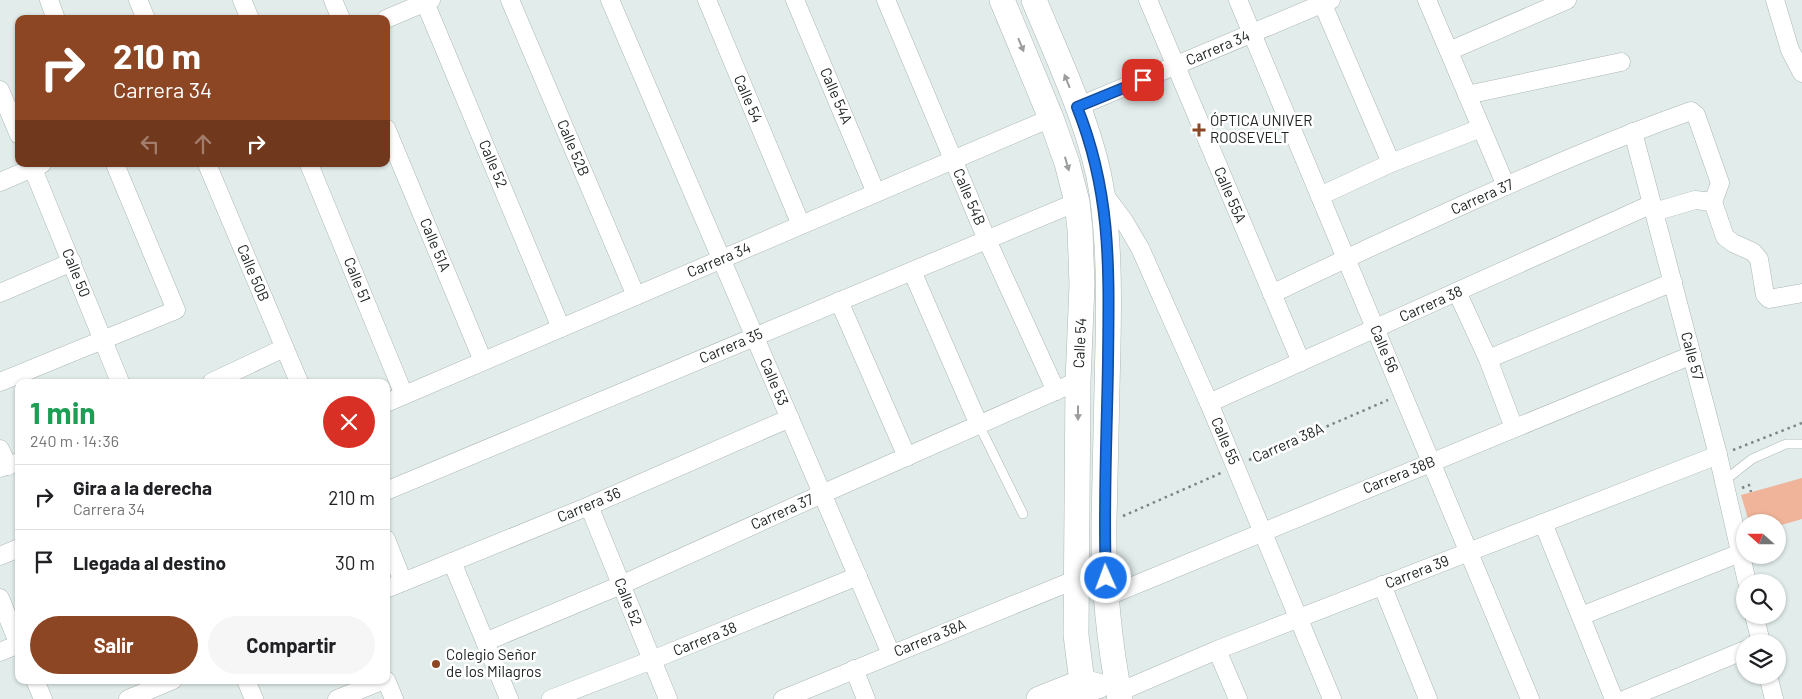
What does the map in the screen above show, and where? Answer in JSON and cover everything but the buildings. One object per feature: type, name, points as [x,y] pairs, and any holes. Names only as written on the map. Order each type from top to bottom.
[{"type":"main road","name":"Calle 54","points":[[1002,0],[1051,118],[1067,163],[1077,202],[1082,285],[1067,386],[1078,579],[1076,635],[1084,690]]},
{"type":"main road","name":"Calle 54","points":[[1034,0],[1087,131],[1102,191],[1108,237],[1109,290],[1104,524],[1106,597],[1117,697]]},
{"type":"main road","points":[[1042,698],[1058,688],[1071,671],[1077,650],[1076,635]]},
{"type":"main road","points":[[1042,698],[1084,690],[1117,697]]},
{"type":"street","points":[[49,0],[55,15]]},
{"type":"street","points":[[138,0],[144,15]]},
{"type":"street","points":[[242,0],[248,15]]},
{"type":"street","points":[[334,0],[340,15]]},
{"type":"street","name":"Calle 52B","points":[[510,0],[636,296]]},
{"type":"street","name":"Calle 53","points":[[610,0],[891,654]]},
{"type":"street","name":"Calle 54","points":[[707,0],[801,226]]},
{"type":"street","name":"Calle 54A","points":[[794,0],[876,193]]},
{"type":"street","name":"Calle 54B","points":[[886,0],[987,240],[1067,386]]},
{"type":"street","name":"Calle 55A","points":[[1148,0],[1301,362]]},
{"type":"street","name":"Calle 56","points":[[1238,0],[1530,699]]},
{"type":"street","points":[[1428,0],[1506,186]]},
{"type":"street","points":[[1449,51],[1567,0]]},
{"type":"street","points":[[1775,0],[1790,50],[1802,73]]},
{"type":"street","points":[[390,17],[427,1]]},
{"type":"street","name":"Calle 52","points":[[427,1],[561,328]]},
{"type":"street","points":[[1324,1],[1391,163]]},
{"type":"street","name":"Carrera 34","points":[[1077,107],[1324,1]]},
{"type":"street","points":[[1467,96],[1621,62]]},
{"type":"street","points":[[0,90],[15,126]]},
{"type":"street","name":"Carrera 37","points":[[1272,294],[1346,258],[1506,186],[1633,132],[1691,111],[1696,114],[1720,183],[1713,202]]},
{"type":"street","name":"Carrera 34","points":[[390,401],[1051,118]]},
{"type":"street","points":[[1320,196],[1391,163],[1481,128]]},
{"type":"street","name":"Calle 57","points":[[1633,132],[1718,456],[1736,535]]},
{"type":"street","name":"Calle 51A","points":[[390,138],[483,362]]},
{"type":"street","points":[[0,182],[31,167]]},
{"type":"street","name":"Calle 50","points":[[36,167],[119,379]]},
{"type":"street","points":[[0,382],[176,310],[116,167]]},
{"type":"street","name":"Calle 50B","points":[[208,167],[298,379]]},
{"type":"street","name":"Calle 51","points":[[311,167],[404,395]]},
{"type":"street","name":"Calle 55","points":[[1102,191],[1124,221],[1140,248],[1209,403],[1332,699]]},
{"type":"street","name":"Carrera 38","points":[[1209,403],[1458,292],[1653,208],[1695,200],[1713,202]]},
{"type":"street","name":"Carrera 35","points":[[390,489],[1077,202]]},
{"type":"street","points":[[1713,202],[1725,237],[1733,243],[1753,252],[1759,259],[1765,295],[1768,299],[1802,293]]},
{"type":"street","points":[[0,292],[72,262]]},
{"type":"street","points":[[912,271],[979,425]]},
{"type":"street","points":[[1488,359],[1673,282]]},
{"type":"street","points":[[1458,292],[1488,359],[1514,428]]},
{"type":"street","points":[[839,301],[907,456]]},
{"type":"street","points":[[218,379],[284,348]]},
{"type":"street","name":"Carrera 38B","points":[[1106,597],[1692,355]]},
{"type":"street","name":"Carrera 37","points":[[485,642],[621,584],[1067,386]]},
{"type":"street","name":"Carrera 36","points":[[390,588],[589,506],[790,418]]},
{"type":"street","points":[[0,449],[9,465]]},
{"type":"street","name":"Carrera 39","points":[[1117,697],[1216,650],[1718,456]]},
{"type":"street","name":"Calle 52","points":[[589,506],[668,699]]},
{"type":"street","points":[[1543,523],[1614,699]]},
{"type":"street","points":[[390,548],[403,582]]},
{"type":"street","points":[[0,556],[15,550]]},
{"type":"street","points":[[1581,616],[1736,555]]},
{"type":"street","points":[[452,562],[509,699]]},
{"type":"street","name":"Carrera 38","points":[[550,699],[652,660],[858,576]]},
{"type":"street","name":"Carrera 38A","points":[[783,699],[1078,579]]},
{"type":"street","points":[[1382,585],[1428,699]]},
{"type":"street","points":[[0,598],[15,634]]},
{"type":"street","points":[[0,652],[15,646]]},
{"type":"street","points":[[1216,650],[1238,699]]},
{"type":"street","points":[[1626,699],[1736,654]]},
{"type":"street","points":[[854,669],[866,699]]},
{"type":"street","points":[[37,684],[43,699]]},
{"type":"street","points":[[128,699],[164,684]]},
{"type":"street","points":[[248,684],[254,699]]},
{"type":"street","points":[[337,699],[375,684]]},
{"type":"street","points":[[387,684],[394,699]]},
{"type":"street","points":[[1770,684],[1774,699]]},
{"type":"lane","points":[[979,425],[1023,514]]},
{"type":"lane","points":[[1724,481],[1752,459],[1786,444],[1802,444]]},
{"type":"path","name":"Carrera 38A","points":[[1119,517],[1402,393]]},
{"type":"path","points":[[1718,456],[1802,423]]},
{"type":"shaded area","points":[[1802,478],[1802,519],[1786,524],[1786,514],[1747,514],[1741,495]]},
{"type":"place","name":"ÓPTICA UNIVER ROOSEVELT","points":[[1199,130]]},
{"type":"place","name":"Colegio Señor de los Milagros","points":[[436,664]]},
{"type":"route","points":[[1106,578],[1104,524],[1108,379],[1108,237],[1098,172],[1087,131],[1077,107],[1143,80]]}]
